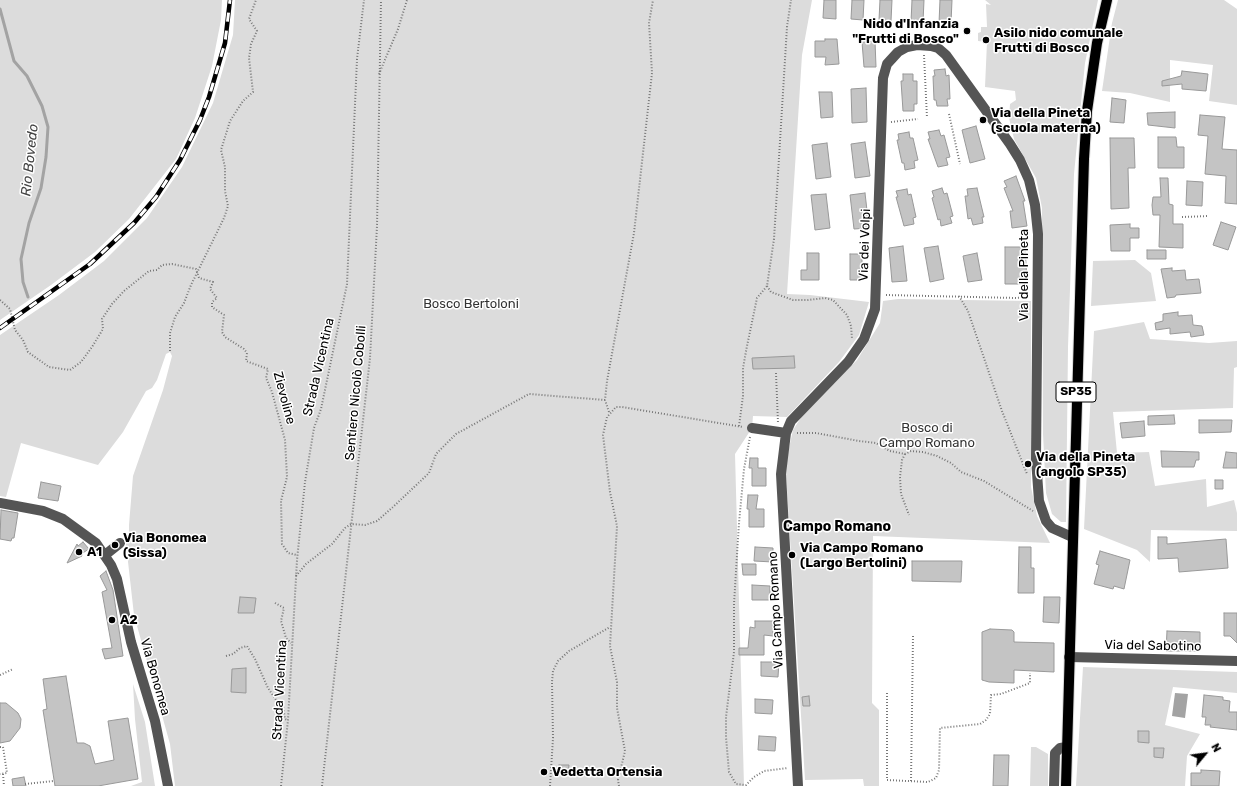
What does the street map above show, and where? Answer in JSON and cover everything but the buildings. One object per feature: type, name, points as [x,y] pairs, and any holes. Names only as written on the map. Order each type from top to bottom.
[{"type":"main road","name":"SP35","points":[[1066,786],[1084,159],[1088,103],[1097,43],[1107,0]]},
{"type":"street","name":"Via della Pineta","points":[[920,45],[938,48],[953,63],[1010,144],[1025,170],[1033,193],[1037,217],[1037,483],[1042,512],[1052,528],[1072,537]]},
{"type":"street","name":"Via dei Volpi","points":[[783,432],[791,421],[856,352],[870,324],[877,297],[882,78],[887,64],[898,52],[920,45]]},
{"type":"street","points":[[752,428],[783,432]]},
{"type":"street","name":"Via Campo Romano","points":[[783,432],[781,474],[798,786]]},
{"type":"street","name":"Via Bonomea","points":[[0,503],[54,514],[88,536],[105,555],[117,579],[131,642],[160,743],[168,786]]},
{"type":"street","points":[[105,555],[120,543]]},
{"type":"street","name":"Via del Sabotino","points":[[1069,657],[1237,661]]},
{"type":"street","points":[[1054,786],[1055,753],[1060,748],[1067,747]]},
{"type":"path","points":[[170,351],[170,332],[175,317],[184,303],[197,272],[224,218],[228,206],[224,191],[225,167],[221,150],[230,121],[244,101],[253,92],[250,58],[251,44],[257,31],[249,19],[256,0]]},
{"type":"path","name":"Strada Vicentina","points":[[281,786],[288,720],[297,555],[305,482],[314,428],[321,409],[347,284],[357,59],[364,0]]},
{"type":"path","name":"Sentiero Nicolò Cobolli","points":[[322,786],[370,358],[377,226],[378,75],[381,0]]},
{"type":"path","points":[[378,75],[393,42],[407,0]]},
{"type":"path","points":[[609,412],[605,400],[611,355],[634,233],[652,73],[649,23],[653,0]]},
{"type":"path","points":[[738,426],[742,402],[743,368],[757,298],[767,286],[776,229],[786,34],[791,0]]},
{"type":"path","points":[[920,45],[927,118]]},
{"type":"path","points":[[949,114],[960,164]]},
{"type":"path","points":[[882,122],[918,119]]},
{"type":"path","points":[[1182,217],[1209,216]]},
{"type":"path","name":"Zievoline","points":[[0,300],[10,309],[15,330],[23,340],[28,352],[49,367],[70,370],[81,362],[92,347],[103,329],[102,319],[112,304],[124,291],[149,271],[157,270],[162,265],[172,264],[196,269],[199,278],[213,282],[210,289],[217,298],[212,302],[212,307],[224,315],[222,332],[225,337],[244,349],[247,353],[246,361],[268,369],[266,378],[276,404],[285,440],[287,476],[281,501],[282,544],[288,553],[297,555]]},
{"type":"path","points":[[767,286],[771,292],[793,300],[825,298],[833,300],[847,315],[851,326],[852,341],[856,352]]},
{"type":"path","points":[[877,297],[896,294],[926,297],[959,296],[1016,298],[1038,296]]},
{"type":"path","points":[[959,296],[968,311],[985,365],[1022,463],[1031,480],[1037,483]]},
{"type":"path","points":[[776,373],[776,395],[783,432],[816,433],[876,443],[890,450],[905,454]]},
{"type":"path","points":[[296,576],[306,564],[332,544],[345,528],[351,524],[365,525],[377,521],[429,473],[436,454],[456,434],[529,394],[605,400]]},
{"type":"path","points":[[619,786],[618,780],[625,751],[617,708],[617,682],[610,646],[617,526],[610,492],[603,436],[606,417],[609,412],[616,407],[752,428],[744,469],[734,604],[734,652],[728,692],[726,737],[729,772],[736,784],[746,785],[754,777],[764,771],[797,767]]},
{"type":"path","points":[[908,515],[901,494],[900,477],[902,460],[905,454],[911,451],[923,452],[937,456],[951,463],[961,472],[984,481],[1035,512],[1042,512]]},
{"type":"path","points":[[275,603],[284,608],[281,621],[286,638],[291,643]]},
{"type":"path","points":[[550,786],[553,671],[558,661],[569,650],[610,626]]},
{"type":"path","points":[[911,781],[913,636]]},
{"type":"path","points":[[226,656],[233,654],[240,648],[246,646],[255,659],[268,688],[276,700],[283,706],[285,719],[288,720]]},
{"type":"path","points":[[0,675],[13,669]]},
{"type":"path","points":[[888,693],[887,780],[928,782],[936,778],[939,770],[940,728],[980,724],[986,720],[990,714],[991,695],[1001,694],[1030,683],[1030,673]]},
{"type":"path","points":[[0,747],[3,747],[7,773],[1,774],[4,786]]},
{"type":"path","points":[[25,784],[54,781]]},
{"type":"green space","points":[[0,0],[222,0],[221,20],[212,66],[195,118],[176,159],[129,219],[95,252],[51,285],[0,320]]},
{"type":"green space","name":"Bosco Bertoloni","points":[[235,0],[812,0],[802,55],[787,294],[810,295],[869,302],[859,335],[839,362],[787,417],[753,416],[752,428],[735,454],[744,786],[175,786],[170,744],[134,615],[126,544],[129,539],[133,476],[163,390],[172,356],[170,352],[166,354],[157,380],[152,388],[146,391],[123,432],[98,465],[21,443],[6,497],[0,496],[0,335],[59,295],[104,261],[147,218],[182,167],[213,103],[233,35]]},
{"type":"green space","points":[[985,0],[1098,0],[1085,63],[1074,174],[1068,347],[1066,522],[1061,522],[1052,514],[1046,493],[1043,434],[1042,208],[1036,178],[1014,139],[1009,118],[1010,104],[1016,100],[1015,91],[985,87],[987,42],[978,41],[978,33],[981,32],[981,27],[987,27],[986,4],[991,5]]},
{"type":"green space","points":[[1118,0],[1224,0],[1237,9],[1237,105],[1209,101],[1213,65],[1170,60],[1170,102],[1130,93],[1102,91],[1112,23]]},
{"type":"green space","points":[[1135,260],[1151,273],[1156,301],[1091,306],[1093,261]]},
{"type":"green space","name":"Bosco di Campo Romano","points":[[898,299],[1031,301],[1031,487],[1037,516],[1050,543],[873,536],[872,703],[879,710],[879,786],[864,786],[863,779],[805,780],[786,474],[787,457],[793,430],[802,416],[857,360],[880,323],[883,301]]},
{"type":"green space","points":[[1144,322],[1150,339],[1209,343],[1237,341],[1237,367],[1234,368],[1233,408],[1113,412],[1117,453],[1149,452],[1155,486],[1206,479],[1207,507],[1234,500],[1237,513],[1237,531],[1151,530],[1150,562],[1137,550],[1084,529],[1094,331]]},
{"type":"green space","points":[[1083,667],[1237,672],[1237,693],[1173,687],[1165,725],[1200,734],[1187,756],[1185,786],[1076,786]]},
{"type":"green space","points":[[133,684],[145,722],[155,786],[131,786],[142,782],[135,719]]},
{"type":"green space","points":[[1031,747],[1036,747],[1048,754],[1048,786],[1030,786]]},
{"type":"shaded area","points":[[1175,693],[1188,694],[1185,718],[1172,716]]},
{"type":"waterway","name":"Rio Bovedo","points":[[0,9],[14,61],[27,76],[42,106],[48,127],[46,157],[41,188],[29,223],[21,259],[23,282],[28,297]]},
{"type":"railway","points":[[0,328],[90,264],[134,223],[156,197],[180,160],[200,120],[209,97],[225,43],[230,0]]},
{"type":"place","name":"Nido d'Infanzia \"Frutti di Bosco\"","points":[[967,31]]},
{"type":"place","name":"Asilo nido comunale Frutti di Bosco","points":[[986,40]]},
{"type":"place","name":"Via della Pineta (scuola materna)","points":[[983,120]]},
{"type":"place","name":"Via della Pineta (angolo SP35)","points":[[1028,464]]},
{"type":"place","name":"Via Bonomea (Sissa)","points":[[115,545]]},
{"type":"place","name":"A1","points":[[79,552]]},
{"type":"place","name":"Via Campo Romano (Largo Bertolini)","points":[[792,555]]},
{"type":"place","name":"A2","points":[[112,620]]},
{"type":"place","name":"Vedetta Ortensia","points":[[544,772]]},
{"type":"district","name":"Campo Romano","points":[[837,527]]}]
